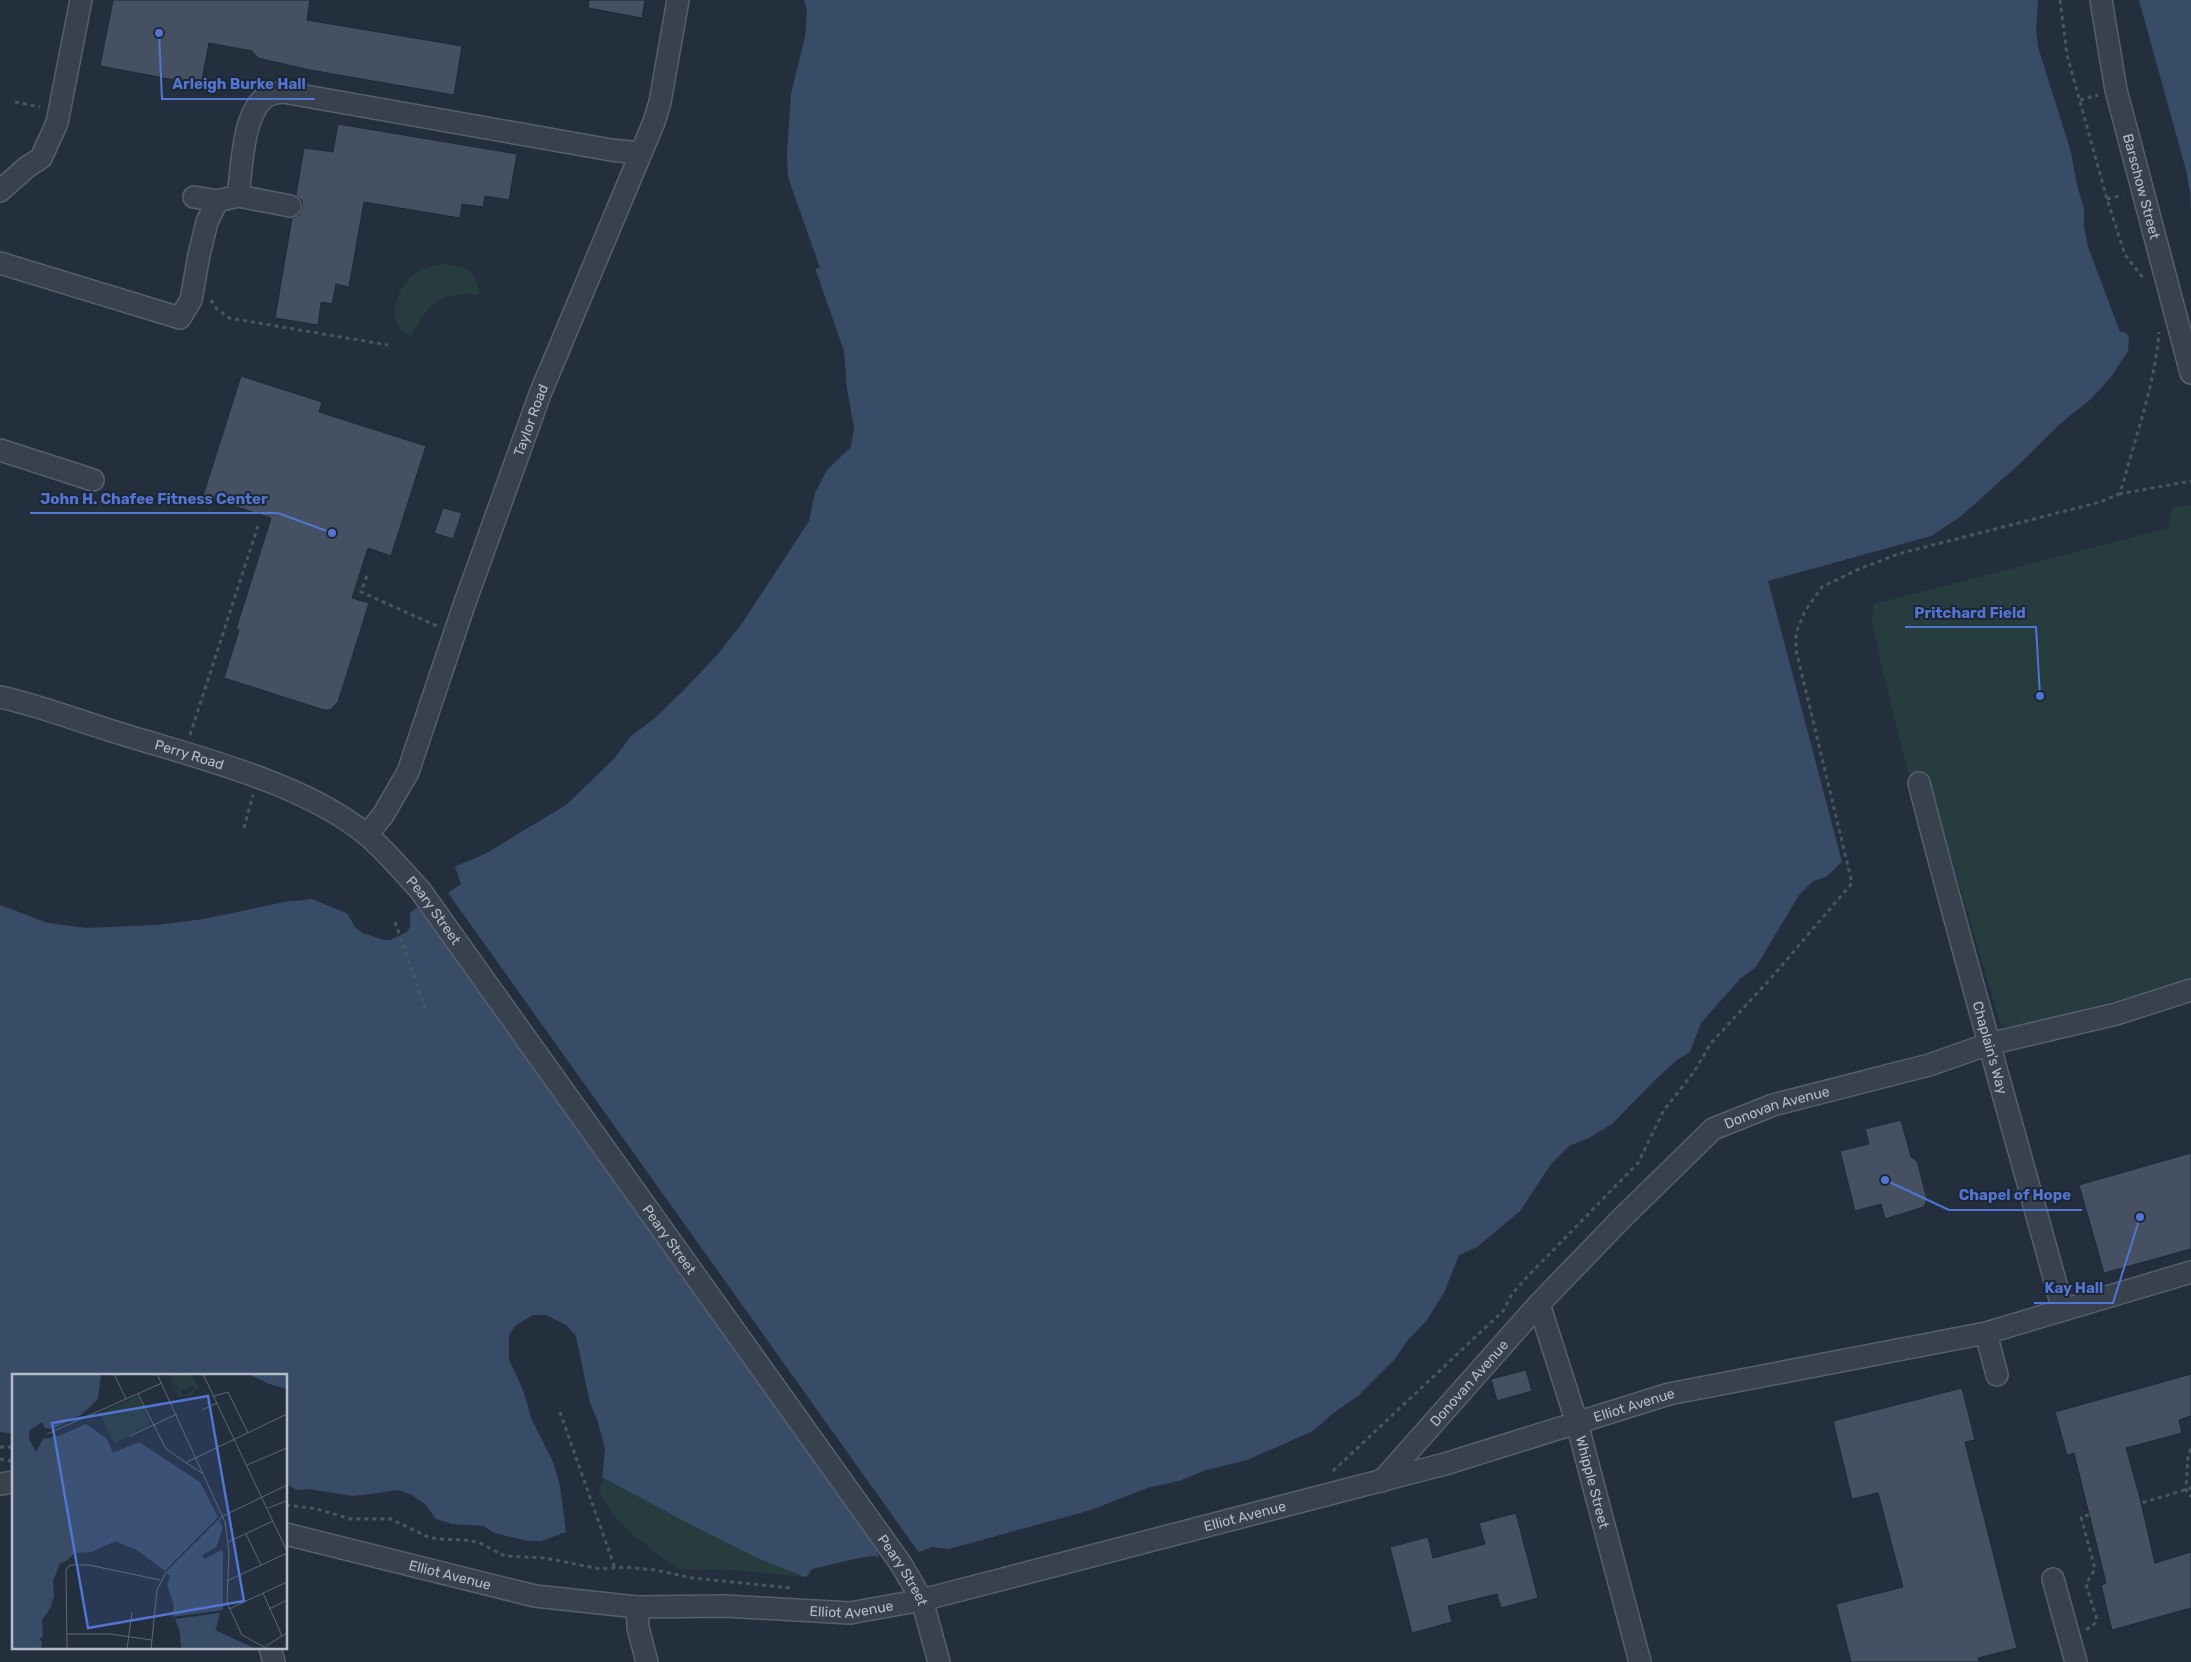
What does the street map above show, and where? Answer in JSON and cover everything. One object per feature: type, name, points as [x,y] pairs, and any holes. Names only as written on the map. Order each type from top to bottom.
[{"type":"street","points":[[0,191],[26,167],[41,158],[57,123],[81,0]]},
{"type":"street","name":"Taylor Road","points":[[367,836],[383,815],[408,772],[463,608],[540,394],[660,102],[678,0]]},
{"type":"street","name":"Barschow Street","points":[[2101,0],[2116,90],[2191,373]]},
{"type":"street","points":[[238,196],[247,135],[255,108],[266,96],[283,92],[611,150],[640,153]]},
{"type":"street","points":[[194,198],[217,201],[238,196],[290,206]]},
{"type":"street","points":[[0,263],[180,318],[191,300],[198,255],[207,222],[217,201]]},
{"type":"street","points":[[0,450],[93,480]]},
{"type":"street","name":"Perry Road","points":[[0,697],[210,761],[269,782],[326,808],[367,836]]},
{"type":"street","name":"Chaplain's Way","points":[[1919,783],[1988,1044],[2005,1097],[2063,1310]]},
{"type":"street","name":"Peary Street","points":[[367,836],[420,890],[901,1564],[922,1600],[939,1662]]},
{"type":"street","name":"Donovan Avenue","points":[[1382,1481],[1539,1304],[1623,1217],[1713,1129],[1773,1105],[1929,1065],[1988,1044],[2116,1014],[2191,990]]},
{"type":"street","name":"Elliot Avenue","points":[[288,1534],[536,1596],[638,1607],[725,1606],[850,1613],[922,1600],[1382,1481],[1445,1464],[1669,1394],[1986,1333],[2191,1272]]},
{"type":"street","name":"Whipple Street","points":[[1539,1304],[1576,1423],[1640,1662]]},
{"type":"street","points":[[1986,1333],[1996,1375]]},
{"type":"street","points":[[2053,1579],[2076,1662]]},
{"type":"street","points":[[638,1607],[638,1628],[647,1662]]},
{"type":"path","points":[[2060,0],[2067,55],[2106,199],[2125,255],[2148,283]]},
{"type":"path","points":[[16,102],[39,107]]},
{"type":"path","points":[[210,295],[217,309],[229,318],[388,344]]},
{"type":"path","points":[[2118,494],[2123,484],[2144,408],[2158,346],[2159,325]]},
{"type":"path","points":[[1326,1473],[1333,1471],[1345,1461],[1503,1311],[1512,1294],[1527,1277],[1638,1163],[1664,1110],[1694,1072],[1711,1043],[1784,963],[1852,883],[1796,650],[1796,633],[1804,611],[1822,587],[1857,570],[1898,554],[2100,502],[2118,494],[2191,481]]},
{"type":"path","points":[[188,741],[258,526]]},
{"type":"path","points":[[367,576],[361,592],[438,626]]},
{"type":"path","points":[[395,922],[424,1008]]},
{"type":"path","points":[[560,1412],[615,1568]]},
{"type":"path","points":[[2191,1449],[2188,1455],[2186,1490],[2191,1497]]},
{"type":"path","points":[[2135,1505],[2191,1488]]},
{"type":"path","points":[[288,1505],[317,1509],[350,1518],[391,1519],[426,1536],[437,1539],[478,1542],[505,1556],[545,1558],[600,1569],[655,1570],[692,1578],[798,1589]]},
{"type":"path","points":[[2068,1634],[2092,1627],[2097,1620],[2086,1584],[2094,1570],[2081,1517],[2089,1515]]},
{"type":"green space","points":[[444,264],[469,271],[475,279],[480,294],[455,295],[437,301],[424,315],[411,337],[403,332],[395,317],[397,299],[412,276],[419,271]]},
{"type":"green space","points":[[2191,505],[2191,980],[2013,1028],[2000,1022],[1926,772],[1908,773],[1871,621],[1874,604],[2168,528],[2172,507]]},
{"type":"green space","points":[[605,1468],[859,1558],[805,1577],[732,1570],[677,1569],[633,1535],[613,1515],[598,1489],[602,1484]]},
{"type":"water","points":[[802,0],[2044,0],[2046,52],[2053,71],[2089,231],[2122,327],[2129,337],[2128,351],[2111,377],[2091,399],[2061,423],[2015,468],[1961,516],[1931,536],[1768,581],[1842,862],[1826,877],[1813,881],[1799,895],[1756,967],[1740,979],[1701,1023],[1690,1052],[1677,1060],[1653,1082],[1612,1124],[1589,1138],[1569,1146],[1551,1164],[1520,1211],[1477,1247],[1459,1255],[1444,1293],[1426,1321],[1407,1341],[1395,1359],[1359,1395],[1331,1415],[1313,1431],[1247,1460],[1206,1470],[1179,1481],[1147,1488],[1091,1510],[949,1549],[932,1547],[919,1552],[819,1570],[805,1577],[755,1557],[600,1476],[600,1465],[553,1337],[543,1334],[530,1340],[522,1353],[574,1533],[526,1546],[467,1526],[446,1527],[404,1505],[288,1490],[288,1374],[12,1374],[12,1434],[0,1432],[0,905],[48,923],[86,928],[156,925],[204,919],[284,902],[312,899],[347,913],[357,922],[385,935],[397,931],[404,904],[440,881],[442,872],[485,854],[566,805],[614,759],[631,736],[654,719],[718,654],[743,622],[809,521],[815,493],[827,470],[851,447],[854,428],[847,389],[844,351],[799,229],[784,176],[782,137],[805,8]]},
{"type":"water","points":[[2138,0],[2191,0],[2191,214],[2183,170]]},
{"type":"pier","points":[[799,0],[804,0],[807,12],[805,37],[791,94],[787,152],[788,177],[820,268],[813,269],[797,230],[782,176],[780,137],[783,106],[799,39],[802,8]]},
{"type":"pier","points":[[2038,0],[2047,0],[2049,52],[2077,135],[2095,218],[2092,231],[2116,294],[2124,326],[2129,333],[2120,332],[2088,247],[2084,227],[2084,209],[2071,152],[2038,47],[2036,30]]},
{"type":"pier","points":[[2135,0],[2139,0],[2186,170],[2190,192],[2191,217],[2180,170],[2139,23]]},
{"type":"pier","points":[[454,864],[461,884],[448,893],[920,1554],[879,1564],[819,1573],[805,1580],[812,1569],[859,1558],[879,1557],[875,1546],[429,922],[417,907],[410,913],[410,927],[407,932],[390,940],[384,940],[363,933],[355,927],[347,913],[312,899],[312,896],[348,910],[359,920],[385,933],[396,929],[402,903],[410,900],[409,898],[438,879],[440,870]]},
{"type":"pier","points":[[533,1315],[546,1315],[566,1325],[576,1336],[590,1403],[598,1422],[605,1449],[602,1480],[597,1477],[598,1465],[577,1423],[576,1401],[560,1372],[557,1352],[551,1339],[544,1336],[535,1338],[526,1346],[524,1353],[533,1388],[548,1420],[579,1505],[579,1522],[576,1535],[566,1541],[548,1545],[528,1548],[508,1547],[467,1528],[445,1530],[403,1508],[345,1505],[318,1498],[294,1498],[288,1494],[288,1485],[297,1490],[307,1489],[354,1496],[399,1490],[412,1495],[425,1504],[436,1519],[452,1524],[484,1526],[494,1533],[528,1541],[541,1541],[566,1532],[560,1486],[554,1464],[532,1420],[524,1393],[509,1359],[509,1335],[515,1326]]},
{"type":"building","points":[[113,0],[310,0],[307,20],[462,46],[454,95],[310,70],[258,58],[252,51],[209,43],[201,85],[100,66]]},
{"type":"building","points":[[589,0],[645,0],[642,18],[588,8]]},
{"type":"building","points":[[338,124],[517,154],[509,200],[485,196],[483,207],[462,204],[460,218],[364,202],[349,287],[336,284],[332,304],[321,302],[318,325],[275,318],[292,218],[299,215],[302,208],[302,201],[296,195],[304,148],[333,152]]},
{"type":"building","points":[[241,376],[322,402],[319,412],[426,446],[391,556],[368,548],[352,598],[369,603],[338,702],[330,710],[324,710],[224,678],[239,630],[236,629],[271,518],[203,496]]},
{"type":"building","points":[[443,508],[462,513],[453,539],[434,533]]},
{"type":"building","points":[[1901,1120],[1911,1157],[1917,1161],[1927,1199],[1924,1207],[1885,1219],[1881,1204],[1855,1211],[1840,1151],[1869,1144],[1865,1129]]},
{"type":"building","points":[[2191,1153],[2191,1249],[2104,1273],[2079,1185]]},
{"type":"building","points":[[1526,1370],[1532,1391],[1497,1401],[1491,1379]]},
{"type":"building","points":[[2191,1374],[2191,1416],[2179,1420],[2182,1433],[2126,1448],[2155,1563],[2191,1552],[2191,1608],[2112,1630],[2101,1585],[2106,1583],[2074,1453],[2067,1455],[2055,1412]]},
{"type":"building","points":[[1962,1388],[1975,1440],[1965,1442],[2017,1648],[1978,1658],[1979,1662],[1851,1662],[1836,1604],[1903,1587],[1878,1493],[1852,1499],[1833,1421]]},
{"type":"building","points":[[1516,1513],[1538,1598],[1501,1608],[1497,1594],[1448,1606],[1452,1622],[1412,1633],[1390,1547],[1428,1537],[1433,1558],[1485,1544],[1479,1523]]},
{"type":"place","name":"Arleigh Burke Hall","points":[[159,33]]},
{"type":"place","name":"John H. Chafee Fitness Center","points":[[332,533]]},
{"type":"place","name":"Pritchard Field","points":[[2040,696]]},
{"type":"place","name":"Chapel of Hope","points":[[1885,1180]]},
{"type":"place","name":"Kay Hall","points":[[2140,1217]]}]
